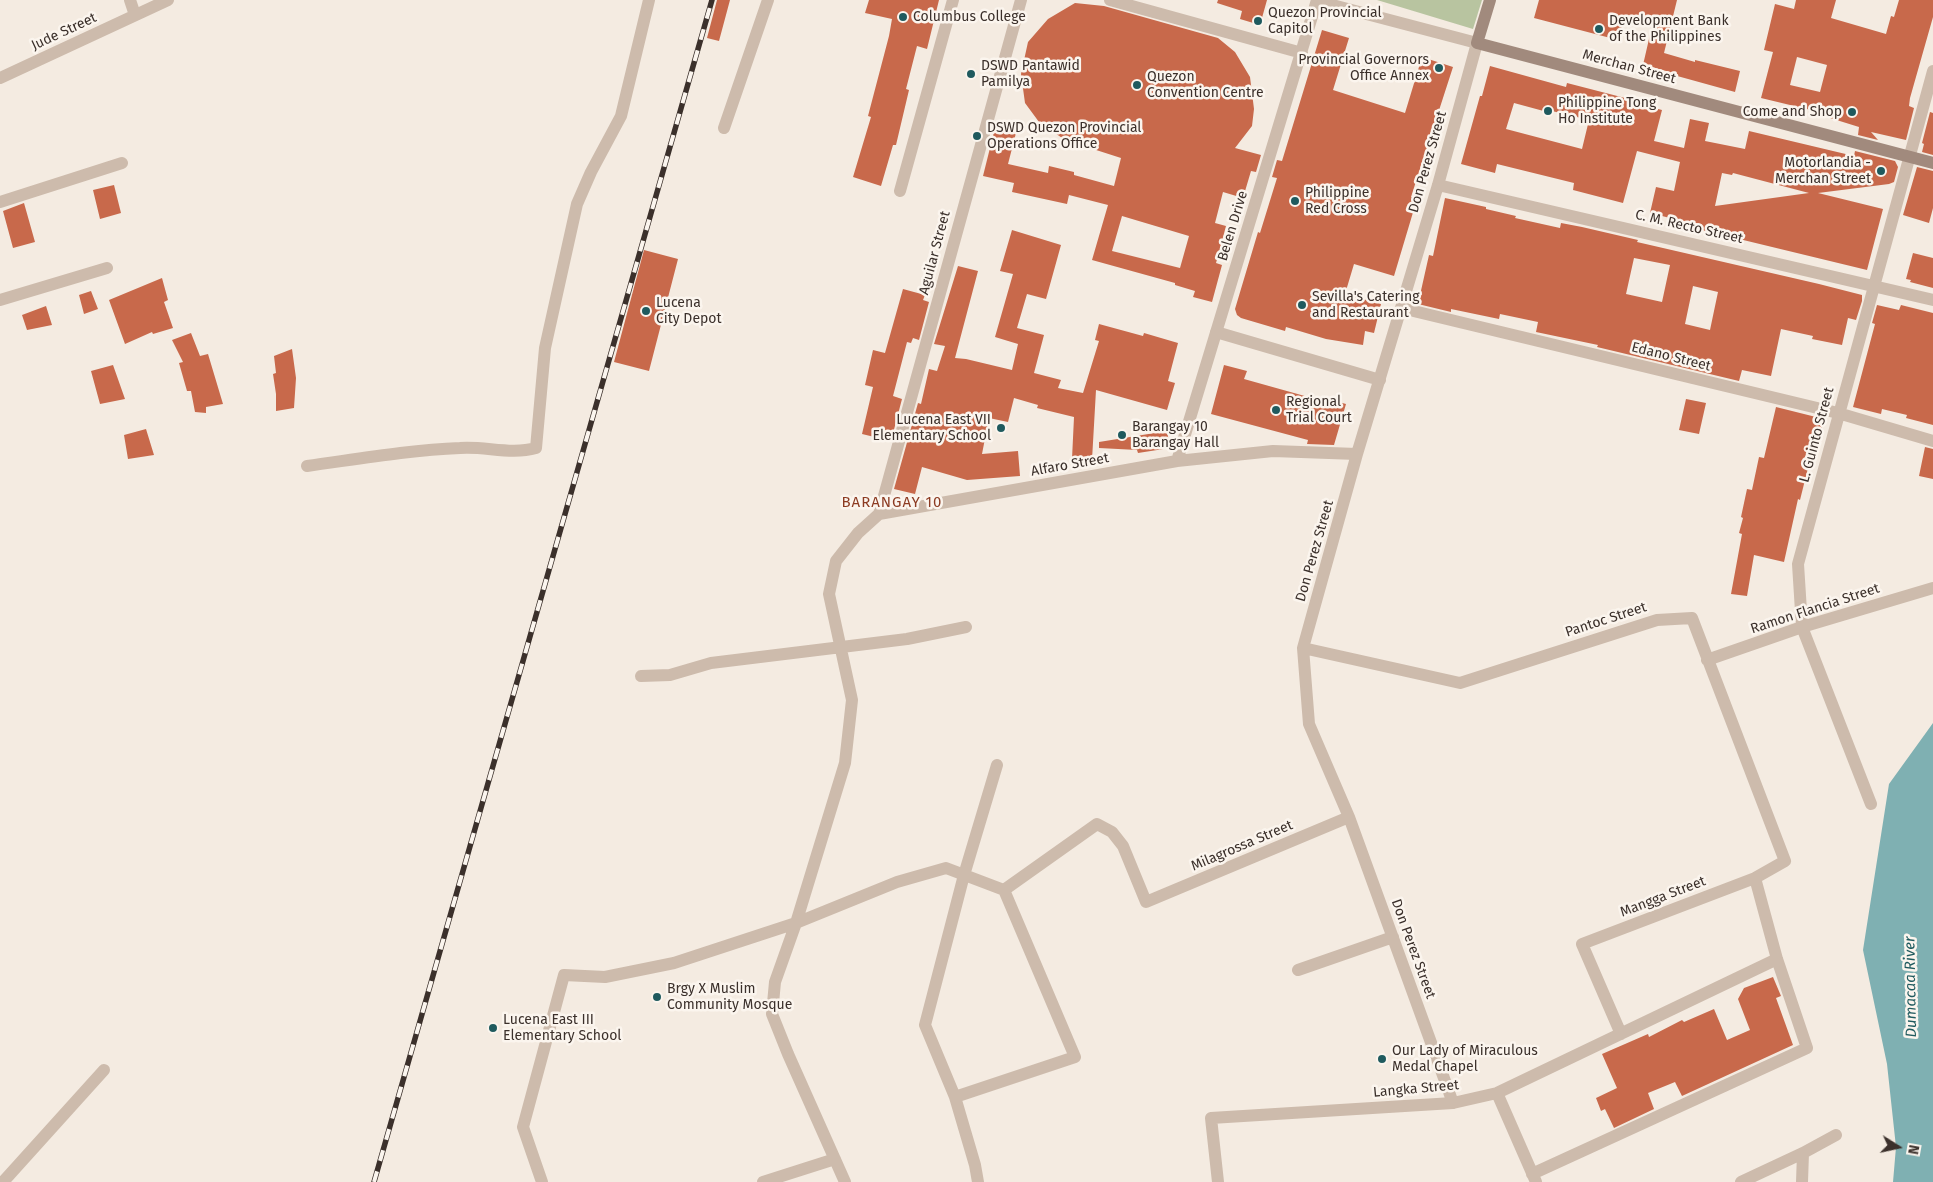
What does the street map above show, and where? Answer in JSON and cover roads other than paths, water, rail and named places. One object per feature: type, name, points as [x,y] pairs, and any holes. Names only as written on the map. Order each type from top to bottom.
[{"type":"main road","name":"Don Perez Street","points":[[1477,43],[1490,0]]},
{"type":"main road","name":"Merchan Street","points":[[1477,43],[1909,155],[1933,163]]},
{"type":"street","points":[[130,0],[134,15]]},
{"type":"street","name":"Jude Street","points":[[0,78],[168,0]]},
{"type":"street","points":[[307,466],[422,450],[463,447],[524,452],[536,448],[546,348],[577,204],[620,116],[649,0]]},
{"type":"street","points":[[724,128],[768,0]]},
{"type":"street","points":[[900,191],[953,0]]},
{"type":"street","name":"Aguilar Street","points":[[879,514],[1021,0]]},
{"type":"street","points":[[1110,0],[1302,53]]},
{"type":"street","name":"Belen Drive","points":[[1177,461],[1317,0]]},
{"type":"street","name":"Merchan Street","points":[[1317,0],[1477,43]]},
{"type":"street","name":"Don Perez Street","points":[[1453,1103],[1349,817],[1309,724],[1303,648],[1357,454],[1438,185],[1477,43]]},
{"type":"street","name":"L. Guinto Street","points":[[1870,804],[1802,627],[1798,564],[1933,71]]},
{"type":"street","points":[[0,202],[122,163]]},
{"type":"street","name":"C. M. Recto Street","points":[[1438,185],[1933,300]]},
{"type":"street","points":[[0,300],[106,268]]},
{"type":"street","name":"Edano Street","points":[[1401,308],[1838,413],[1933,442]]},
{"type":"street","points":[[1216,332],[1380,380]]},
{"type":"street","name":"Alfaro Street","points":[[879,514],[1177,461],[1273,451],[1357,454]]},
{"type":"street","points":[[845,1182],[772,1014],[775,982],[796,922],[845,764],[852,700],[829,594],[836,561],[858,533],[879,514]]},
{"type":"street","name":"Ramon Flancia Street","points":[[1707,660],[1802,627],[1933,588]]},
{"type":"street","name":"Pantoc Street","points":[[1303,648],[1460,683],[1657,620],[1692,618],[1785,861],[1755,878]]},
{"type":"street","points":[[641,676],[670,675],[711,663],[906,639],[966,628]]},
{"type":"street","points":[[978,1182],[975,1165],[955,1097],[925,1025],[964,875],[997,766]]},
{"type":"street","name":"Milagrossa Street","points":[[1004,890],[1097,824],[1112,832],[1123,846],[1146,902],[1349,817]]},
{"type":"street","points":[[542,1182],[523,1127],[564,975],[605,976],[674,963],[796,922],[897,882],[946,868],[1004,890],[1075,1057],[955,1097]]},
{"type":"street","points":[[1497,1093],[1534,1178],[1807,1048],[1777,959],[1755,878]]},
{"type":"street","name":"Mangga Street","points":[[1621,1034],[1582,944],[1755,878]]},
{"type":"street","points":[[1298,970],[1393,937]]},
{"type":"street","name":"Langka Street","points":[[1218,1182],[1211,1118],[1453,1103],[1497,1093],[1777,959]]},
{"type":"street","points":[[3,1182],[104,1070]]},
{"type":"street","points":[[1741,1182],[1803,1153],[1836,1135]]},
{"type":"street","points":[[1802,1182],[1803,1153]]},
{"type":"street","points":[[763,1182],[835,1158]]},
{"type":"water","name":"Dumacaa River","points":[[1933,723],[1933,1182],[1893,1182],[1896,1147],[1887,1064],[1863,950],[1889,784]]},
{"type":"railway","points":[[374,1182],[712,0]]},
{"type":"place","name":"Columbus College","points":[[903,17]]},
{"type":"place","name":"Quezon Provincial Capitol","points":[[1258,21]]},
{"type":"place","name":"Development Bank of the Philippines","points":[[1599,29]]},
{"type":"place","name":"Provincial Governors Office Annex","points":[[1439,68]]},
{"type":"place","name":"DSWD Pantawid Pamilya","points":[[971,74]]},
{"type":"place","name":"Quezon Convention Centre","points":[[1137,85]]},
{"type":"place","name":"Philippine Tong Ho Institute","points":[[1548,111]]},
{"type":"place","name":"Come and Shop","points":[[1852,112]]},
{"type":"place","name":"DSWD Quezon Provincial Operations Office","points":[[977,136]]},
{"type":"place","name":"Motorlandia - Merchan Street","points":[[1881,171]]},
{"type":"place","name":"Philippine Red Cross","points":[[1295,201]]},
{"type":"place","name":"Sevilla's Catering and Restaurant","points":[[1302,305]]},
{"type":"place","name":"Lucena City Depot","points":[[646,311]]},
{"type":"place","name":"Regional Trial Court","points":[[1276,410]]},
{"type":"place","name":"Lucena East VII Elementary School","points":[[1001,428]]},
{"type":"place","name":"Barangay 10 Barangay Hall","points":[[1122,435]]},
{"type":"place","name":"Brgy X Muslim Community Mosque","points":[[657,997]]},
{"type":"place","name":"Lucena East III Elementary School","points":[[493,1028]]},
{"type":"place","name":"Our Lady of Miraculous Medal Chapel","points":[[1382,1059]]},
{"type":"district","name":"BARANGAY 10","points":[[892,503]]}]
